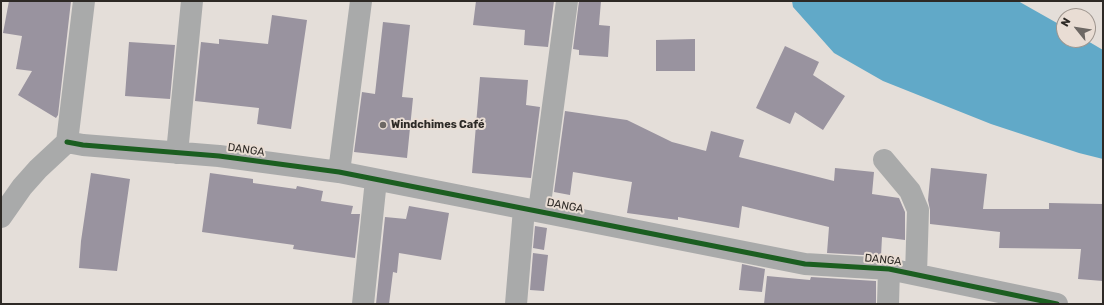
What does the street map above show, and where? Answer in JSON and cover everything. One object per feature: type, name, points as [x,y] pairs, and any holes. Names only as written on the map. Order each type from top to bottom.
[{"type":"street","points":[[1,217],[22,187],[38,169],[67,142],[84,1]]},
{"type":"street","points":[[177,153],[192,1]]},
{"type":"street","points":[[340,172],[361,1]]},
{"type":"street","points":[[516,304],[567,1]]},
{"type":"street","name":"DANGA","points":[[67,142],[83,145],[219,156],[340,172],[806,264],[889,269],[1057,304]]},
{"type":"street","points":[[884,160],[910,191],[918,210],[916,274]]},
{"type":"street","points":[[363,304],[376,180]]},
{"type":"street","points":[[888,304],[889,269]]},
{"type":"water","points":[[792,1],[1018,1],[1056,22],[1056,48],[1096,48],[1096,46],[1103,50],[1103,159],[1079,153],[991,124],[883,81],[834,53],[793,7]]},
{"type":"building","points":[[9,1],[71,1],[58,115],[56,118],[18,95],[32,71],[16,69],[22,36],[3,33]]},
{"type":"building","points":[[476,1],[554,1],[548,47],[524,45],[525,30],[473,25]]},
{"type":"building","points":[[579,1],[601,1],[599,25],[610,26],[608,57],[579,55],[579,50],[573,49]]},
{"type":"building","points":[[272,15],[307,20],[291,129],[257,124],[259,108],[195,101],[201,42],[219,44],[219,39],[268,44]]},
{"type":"building","name":"Windchimes Café","points":[[383,22],[410,25],[402,97],[413,98],[407,158],[354,152],[362,92],[375,94]]},
{"type":"building","points":[[695,39],[695,71],[656,71],[656,40]]},
{"type":"building","points":[[129,42],[175,45],[170,99],[125,96]]},
{"type":"building","points":[[785,46],[819,62],[813,75],[845,96],[823,130],[795,112],[790,124],[756,108]]},
{"type":"building","points":[[480,77],[528,80],[526,105],[540,107],[531,178],[472,173]]},
{"type":"building","points":[[565,111],[627,120],[672,142],[706,151],[711,131],[744,140],[739,157],[834,181],[835,168],[874,172],[872,194],[899,198],[905,212],[905,240],[882,237],[881,256],[827,253],[829,227],[742,206],[739,228],[678,217],[678,220],[627,213],[632,182],[573,172],[570,195],[554,192]]},
{"type":"building","points":[[931,168],[987,174],[983,209],[1049,209],[1049,203],[1103,204],[1103,281],[1078,279],[1081,249],[999,248],[1000,232],[930,224],[928,200]]},
{"type":"building","points":[[91,173],[130,179],[117,271],[79,268],[81,241]]},
{"type":"building","points":[[210,173],[253,179],[253,183],[296,189],[297,186],[323,191],[321,201],[353,206],[351,214],[360,214],[355,258],[293,249],[294,245],[202,232]]},
{"type":"building","points":[[409,206],[449,213],[441,260],[399,253],[397,273],[393,272],[389,304],[376,304],[385,217],[406,219]]},
{"type":"building","points":[[535,226],[547,228],[544,250],[533,248]]},
{"type":"building","points":[[533,253],[548,255],[544,291],[530,290]]},
{"type":"building","points":[[742,264],[765,269],[762,292],[739,290]]},
{"type":"building","points":[[767,276],[810,280],[811,277],[876,281],[876,304],[764,304]]},
{"type":"cycle path","points":[[67,142],[83,145],[219,156],[339,172],[805,264],[889,269],[1057,304]]},
{"type":"place","name":"Windchimes Café","points":[[383,125]]}]
